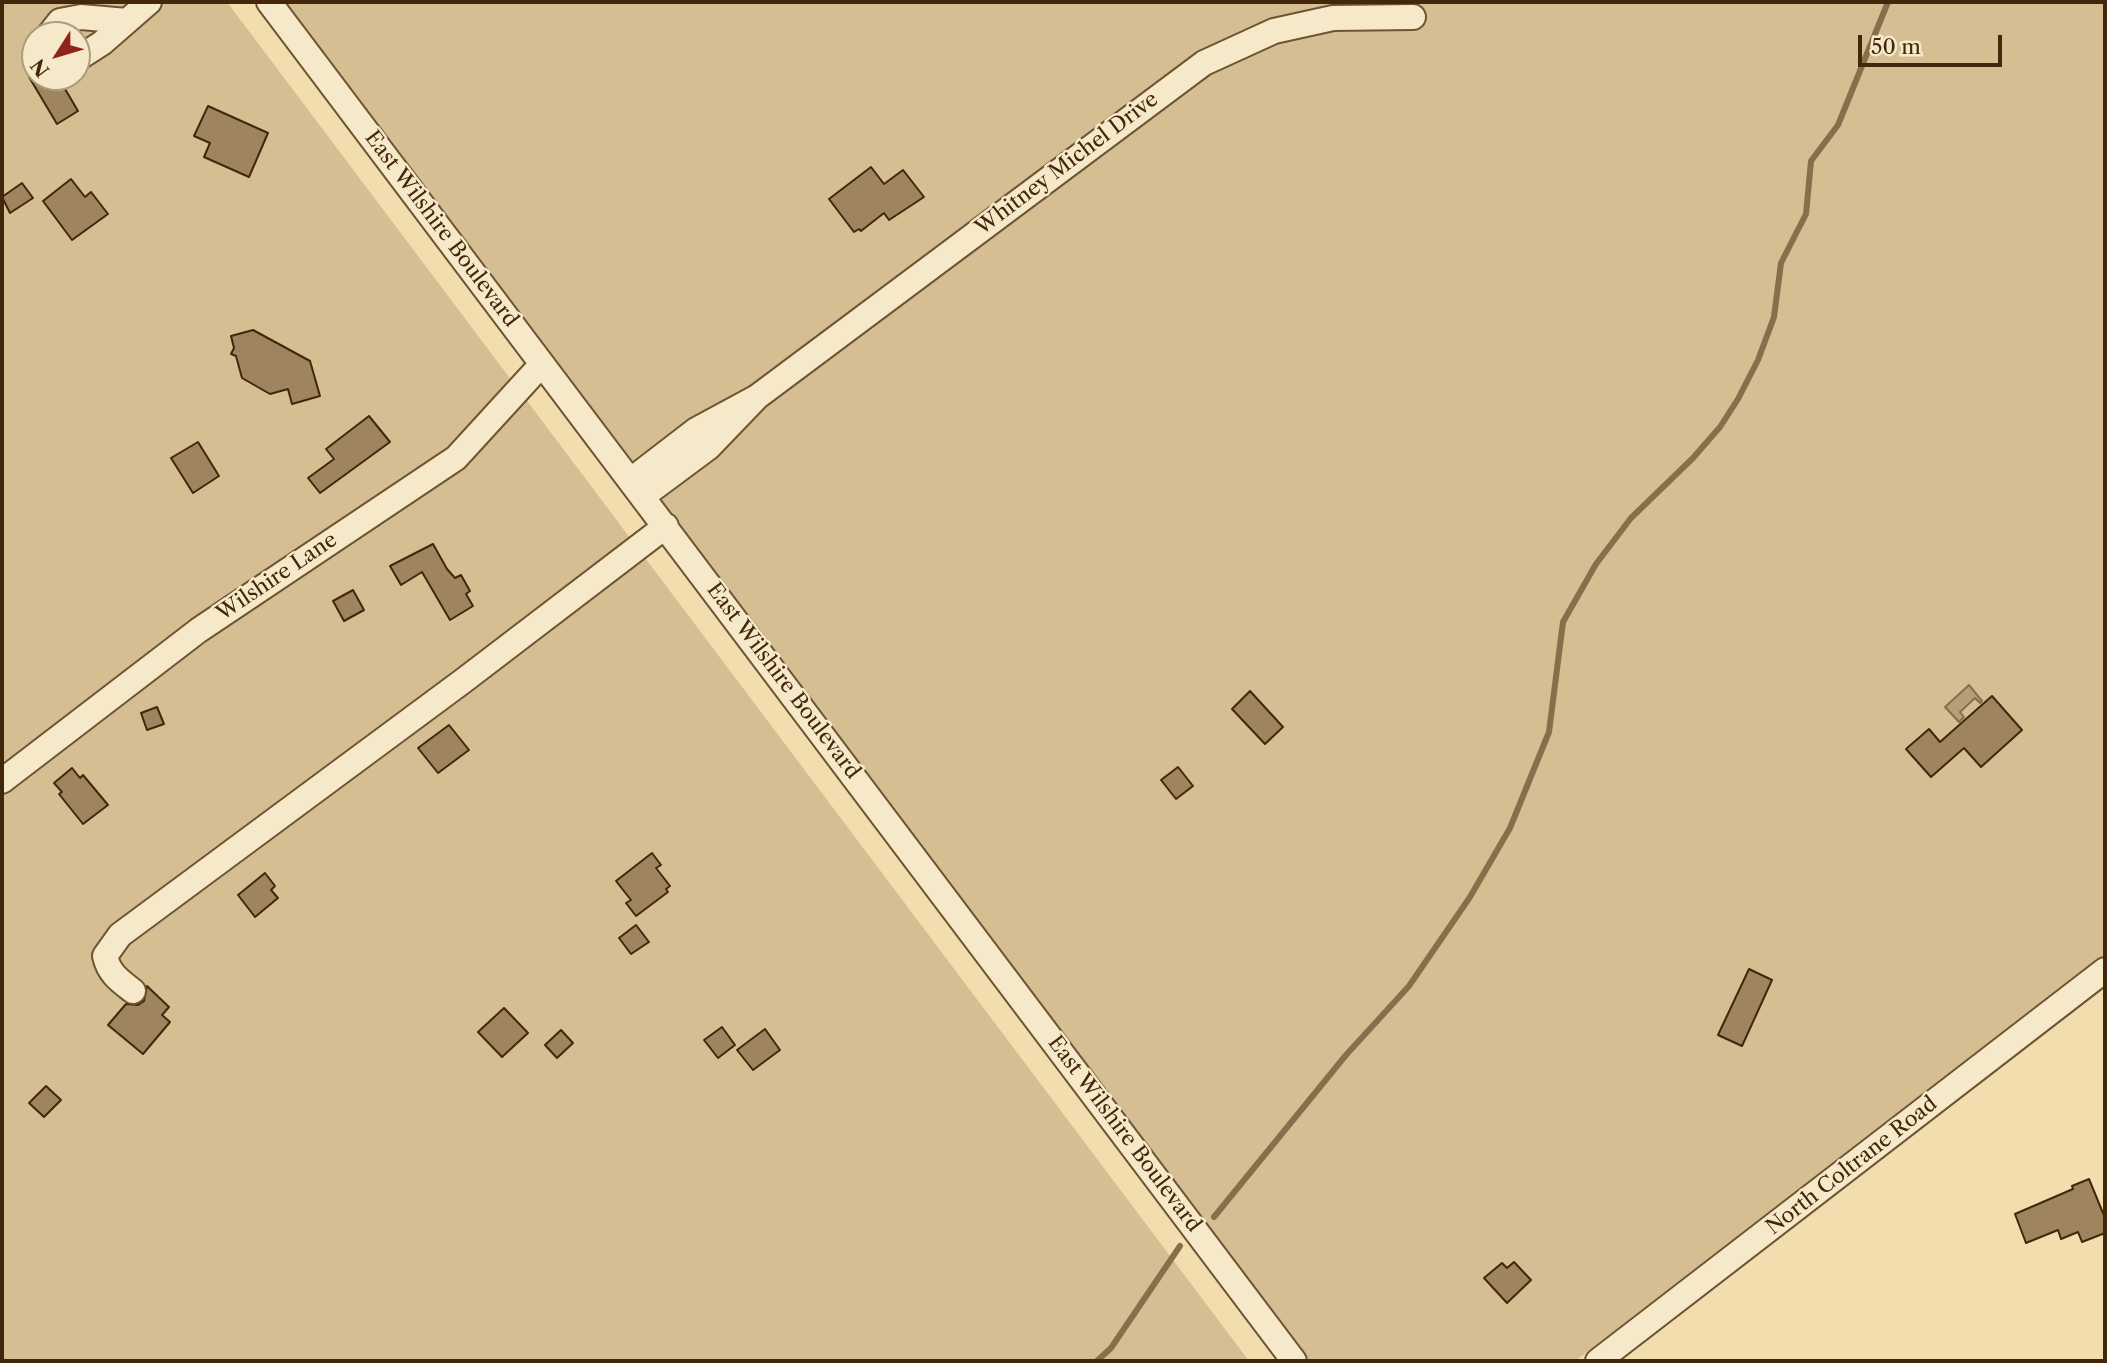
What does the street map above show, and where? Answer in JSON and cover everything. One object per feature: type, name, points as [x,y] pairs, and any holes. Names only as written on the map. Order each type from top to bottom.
[{"type":"street","points":[[91,51],[149,2]]},
{"type":"street","name":"East Wilshire Boulevard","points":[[269,2],[1294,1361]]},
{"type":"street","points":[[60,21],[81,17],[127,21]]},
{"type":"street","name":"Whitney Michel Drive","points":[[637,488],[709,447],[757,397],[1204,63],[1274,32],[1333,18],[1413,17]]},
{"type":"street","name":"Wilshire Lane","points":[[2,781],[199,629],[456,458],[542,364]]},
{"type":"street","points":[[133,991],[112,974],[105,957],[120,935],[463,681],[666,526]]},
{"type":"street","name":"North Coltrane Road","points":[[1598,1361],[2105,970]]},
{"type":"shaded area","points":[[2,2],[227,2],[1249,1361],[2,1361]]},
{"type":"shaded area","points":[[283,2],[2105,2],[2105,955],[1575,1361],[1308,1361]]},
{"type":"shaded area","points":[[1969,685],[1982,701],[1980,703],[1975,698],[1960,712],[1964,717],[1959,722],[1945,707]]},
{"type":"building","points":[[37,91],[66,91],[78,111],[57,124]]},
{"type":"building","points":[[208,106],[268,133],[249,177],[204,157],[210,143],[194,136]]},
{"type":"building","points":[[871,167],[884,184],[903,170],[924,197],[889,220],[884,213],[861,231],[859,229],[854,232],[829,199]]},
{"type":"building","points":[[71,179],[85,197],[91,192],[108,214],[72,240],[43,201]]},
{"type":"building","points":[[22,183],[33,198],[10,213],[2,197]]},
{"type":"building","points":[[253,330],[310,361],[320,396],[292,404],[288,389],[270,394],[242,378],[236,356],[231,354],[234,348],[231,336]]},
{"type":"building","points":[[369,416],[390,442],[320,493],[308,478],[334,459],[326,449]]},
{"type":"building","points":[[198,442],[219,476],[193,493],[171,458]]},
{"type":"building","points":[[433,544],[447,569],[455,578],[461,575],[470,591],[466,594],[473,606],[450,620],[422,572],[401,585],[390,566]]},
{"type":"building","points":[[353,590],[364,610],[344,621],[333,601]]},
{"type":"building","points":[[1250,691],[1283,727],[1265,744],[1232,709]]},
{"type":"building","points":[[1992,696],[2022,730],[1981,767],[1964,748],[1931,777],[1906,749],[1929,729],[1940,742]]},
{"type":"building","points":[[157,707],[164,724],[147,730],[141,713]]},
{"type":"building","points":[[449,725],[469,750],[438,773],[418,748]]},
{"type":"building","points":[[1178,767],[1193,786],[1176,799],[1161,780]]},
{"type":"building","points":[[72,768],[80,778],[83,775],[108,805],[83,824],[59,794],[62,792],[54,783]]},
{"type":"building","points":[[652,853],[661,865],[656,868],[670,886],[666,889],[668,892],[636,916],[626,903],[631,900],[616,881]]},
{"type":"building","points":[[265,873],[275,886],[271,890],[278,898],[255,917],[238,895]]},
{"type":"building","points":[[636,925],[649,942],[631,954],[619,938]]},
{"type":"building","points":[[1749,969],[1772,980],[1742,1046],[1718,1035]]},
{"type":"building","points":[[147,986],[169,1007],[162,1015],[170,1022],[143,1054],[108,1025],[126,1004],[138,1005],[144,1001]]},
{"type":"building","points":[[504,1008],[528,1033],[502,1057],[478,1032]]},
{"type":"building","points":[[722,1027],[735,1045],[718,1058],[704,1040]]},
{"type":"building","points":[[765,1029],[780,1050],[753,1070],[737,1050]]},
{"type":"building","points":[[561,1030],[573,1043],[557,1058],[545,1045]]},
{"type":"building","points":[[46,1086],[61,1100],[44,1117],[29,1103]]},
{"type":"building","points":[[2089,1179],[2105,1218],[2105,1233],[2082,1242],[2078,1232],[2061,1239],[2058,1230],[2026,1243],[2015,1214],[2073,1189],[2072,1186]]},
{"type":"building","points":[[1514,1262],[1531,1280],[1507,1303],[1484,1278],[1502,1263],[1507,1268]]},
{"type":"waterway","points":[[1214,1217],[1346,1055],[1409,986],[1470,897],[1510,828],[1549,732],[1563,622],[1596,564],[1631,518],[1693,458],[1720,427],[1738,399],[1758,360],[1774,317],[1781,263],[1806,214],[1811,161],[1838,125],[1888,2]]},
{"type":"waterway","points":[[1097,1361],[1111,1348],[1180,1246]]}]
